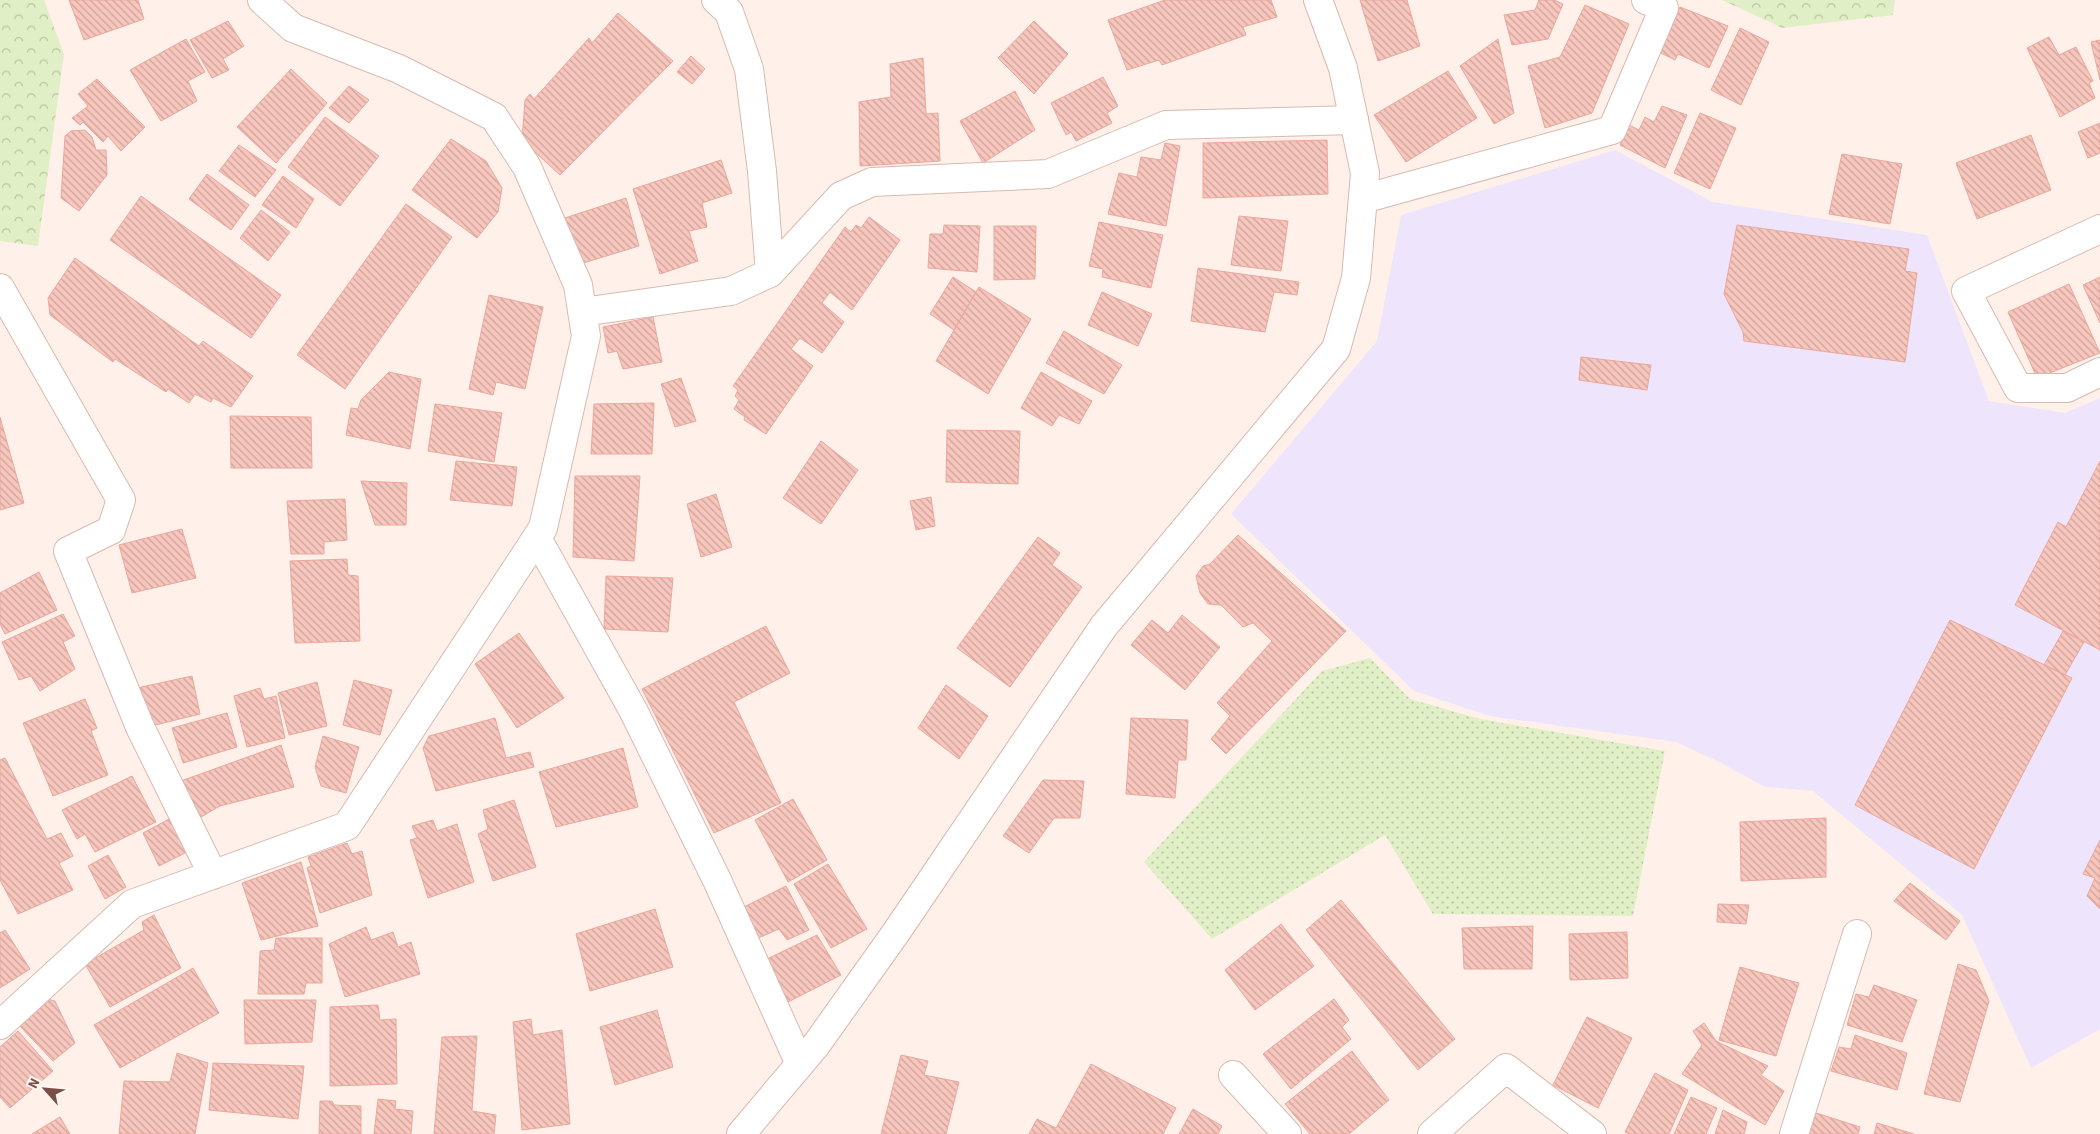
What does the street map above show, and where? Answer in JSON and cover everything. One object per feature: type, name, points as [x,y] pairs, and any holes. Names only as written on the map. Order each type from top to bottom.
[{"type":"street","points":[[0,1025],[132,904],[346,826],[543,528],[586,336],[578,285],[528,168],[494,117],[399,68],[293,28],[262,0]]},
{"type":"street","points":[[716,0],[729,12],[749,69],[762,171],[770,273]]},
{"type":"street","points":[[742,1134],[816,1045],[895,934],[1104,626],[1336,350],[1356,278],[1365,173],[1343,68],[1318,0]]},
{"type":"street","points":[[1363,199],[1612,130],[1664,8],[1646,0]]},
{"type":"street","points":[[582,312],[731,291],[770,273],[841,196],[872,182],[1048,174],[1166,125],[1354,120]]},
{"type":"street","points":[[2100,229],[1966,291],[2018,388],[2067,388],[2100,372]]},
{"type":"street","points":[[0,288],[121,500],[111,530],[68,551],[140,727],[213,875]]},
{"type":"street","points":[[537,538],[638,719],[717,880],[800,1064]]},
{"type":"street","points":[[1794,1134],[1857,934]]},
{"type":"street","points":[[1432,1134],[1506,1068],[1592,1134]]},
{"type":"street","points":[[1234,1075],[1287,1134]]},
{"type":"shaded area","points":[[1615,150],[1713,202],[1927,235],[1989,401],[2065,413],[2100,398],[2100,1029],[2031,1068],[1962,915],[1813,791],[1765,787],[1719,762],[1676,742],[1489,716],[1414,691],[1231,514],[1377,341],[1401,215]]},
{"type":"green space","points":[[0,0],[44,0],[64,54],[38,246],[0,241]]},
{"type":"green space","points":[[1722,0],[1895,0],[1893,15],[1782,28]]},
{"type":"green space","points":[[1370,658],[1410,699],[1480,719],[1665,751],[1633,916],[1433,914],[1385,835],[1212,939],[1144,862],[1322,671]]},
{"type":"building","points":[[69,0],[138,0],[144,19],[84,40]]},
{"type":"building","points":[[1165,0],[1271,0],[1277,17],[1243,27],[1246,35],[1162,65],[1159,60],[1127,70],[1108,20]]},
{"type":"building","points":[[1360,0],[1407,0],[1420,46],[1378,61]]},
{"type":"building","points":[[1539,0],[1554,0],[1563,4],[1548,39],[1512,45],[1504,15],[1535,10]]},
{"type":"building","points":[[1585,5],[1629,24],[1592,113],[1545,128],[1528,66],[1560,57]]},
{"type":"building","points":[[1680,7],[1728,26],[1709,68],[1678,54],[1675,60],[1659,52]]},
{"type":"building","points":[[618,13],[673,61],[560,175],[522,140],[525,100],[530,94],[534,99],[589,38],[592,43]]},
{"type":"building","points":[[228,21],[244,46],[223,59],[229,70],[212,78],[190,40]]},
{"type":"building","points":[[1034,21],[1068,54],[1034,94],[998,58]]},
{"type":"building","points":[[1740,28],[1769,42],[1741,105],[1711,90]]},
{"type":"building","points":[[2049,37],[2059,55],[2076,47],[2093,81],[2089,83],[2095,98],[2060,117],[2027,48]]},
{"type":"building","points":[[186,39],[205,72],[188,81],[197,101],[161,121],[130,70]]},
{"type":"building","points":[[1498,39],[1514,113],[1494,124],[1460,66]]},
{"type":"building","points":[[2100,40],[2100,80],[2091,42]]},
{"type":"building","points":[[691,56],[705,69],[692,84],[677,72]]},
{"type":"building","points":[[923,58],[926,114],[938,113],[940,161],[860,166],[859,102],[891,97],[890,64]]},
{"type":"building","points":[[291,69],[327,103],[276,163],[237,127]]},
{"type":"building","points":[[1448,71],[1477,118],[1406,162],[1374,115]]},
{"type":"building","points":[[1103,77],[1118,106],[1107,113],[1112,123],[1076,141],[1071,132],[1066,135],[1051,103]]},
{"type":"building","points":[[97,79],[145,127],[121,151],[108,136],[103,142],[83,122],[80,125],[72,118],[88,106],[78,94]]},
{"type":"building","points":[[349,86],[369,100],[349,123],[329,108]]},
{"type":"building","points":[[1015,91],[1035,130],[983,163],[960,121]]},
{"type":"building","points":[[1662,106],[1687,115],[1665,168],[1620,145],[1629,125],[1639,130],[1645,117],[1654,122]]},
{"type":"building","points":[[1700,113],[1736,128],[1710,189],[1674,173]]},
{"type":"building","points":[[325,117],[379,156],[340,206],[288,167]]},
{"type":"building","points":[[2100,123],[2100,153],[2088,158],[2078,132]]},
{"type":"building","points":[[85,130],[92,137],[96,150],[106,150],[107,175],[79,211],[61,198],[65,136],[71,131]]},
{"type":"building","points":[[2031,135],[2051,190],[1977,219],[1956,163]]},
{"type":"building","points":[[451,139],[486,161],[502,188],[498,212],[477,238],[412,190]]},
{"type":"building","points":[[1327,140],[1328,194],[1203,198],[1203,143]]},
{"type":"building","points":[[1165,143],[1180,146],[1166,226],[1108,214],[1119,173],[1137,177],[1141,157],[1161,160]]},
{"type":"building","points":[[239,145],[276,170],[255,197],[219,171]]},
{"type":"building","points":[[1842,154],[1902,164],[1890,224],[1829,214]]},
{"type":"building","points":[[721,160],[732,193],[702,203],[707,227],[689,231],[698,261],[660,274],[633,189]]},
{"type":"building","points":[[207,174],[249,205],[231,230],[189,199]]},
{"type":"building","points":[[283,176],[314,199],[296,228],[262,205]]},
{"type":"building","points":[[141,196],[281,295],[251,338],[110,240]]},
{"type":"building","points":[[626,198],[639,246],[580,264],[562,219]]},
{"type":"building","points":[[406,204],[452,237],[345,389],[297,355]]},
{"type":"building","points":[[261,210],[290,232],[268,261],[240,238]]},
{"type":"building","points":[[1239,216],[1288,221],[1281,271],[1231,265]]},
{"type":"building","points":[[869,217],[900,240],[852,310],[830,292],[822,303],[844,322],[822,353],[800,338],[791,349],[813,366],[766,434],[744,420],[745,417],[734,409],[739,400],[735,396],[738,390],[733,386],[845,227],[851,232],[856,225],[861,228]]},
{"type":"building","points":[[1099,222],[1163,235],[1151,288],[1102,277],[1103,269],[1089,266]]},
{"type":"building","points":[[944,225],[980,226],[977,272],[928,268],[930,234],[943,234]]},
{"type":"building","points":[[1737,225],[1909,249],[1905,271],[1917,273],[1905,362],[1744,341],[1743,332],[1724,294]]},
{"type":"building","points":[[994,226],[1036,226],[1035,279],[994,280]]},
{"type":"building","points":[[75,258],[199,346],[203,341],[253,376],[231,407],[213,398],[211,402],[195,394],[189,403],[168,389],[166,392],[115,359],[113,362],[50,315],[48,298]]},
{"type":"building","points":[[1198,268],[1299,282],[1297,295],[1274,292],[1265,332],[1191,321]]},
{"type":"building","points":[[953,277],[976,292],[954,330],[930,314]]},
{"type":"building","points":[[2100,277],[2100,323],[2083,285]]},
{"type":"building","points":[[2069,284],[2100,353],[2037,378],[2008,312]]},
{"type":"building","points":[[979,287],[1031,319],[988,394],[936,361]]},
{"type":"building","points":[[1102,292],[1152,314],[1138,346],[1088,325]]},
{"type":"building","points":[[489,295],[543,307],[525,389],[496,382],[493,395],[469,389]]},
{"type":"building","points":[[653,317],[662,362],[623,369],[617,351],[608,353],[603,327]]},
{"type":"building","points":[[1064,331],[1122,365],[1104,394],[1046,363]]},
{"type":"building","points":[[1581,357],[1651,365],[1647,390],[1579,380]]},
{"type":"building","points":[[389,372],[421,379],[410,449],[346,435],[351,408],[358,409],[361,400]]},
{"type":"building","points":[[1041,372],[1092,401],[1079,424],[1059,415],[1052,426],[1021,408]]},
{"type":"building","points":[[681,378],[696,421],[675,427],[661,384]]},
{"type":"building","points":[[654,403],[652,454],[591,454],[594,404]]},
{"type":"building","points":[[435,404],[502,413],[494,462],[428,451]]},
{"type":"building","points":[[230,416],[311,417],[312,468],[231,468]]},
{"type":"building","points":[[0,417],[24,503],[0,510]]},
{"type":"building","points":[[947,430],[1020,431],[1018,484],[946,482]]},
{"type":"building","points":[[821,441],[858,470],[821,524],[783,498]]},
{"type":"building","points":[[456,461],[517,467],[512,506],[450,500]]},
{"type":"building","points":[[2100,461],[2100,650],[2015,605],[2058,522],[2066,527]]},
{"type":"building","points":[[575,476],[640,476],[634,561],[573,557]]},
{"type":"building","points":[[361,481],[407,483],[406,525],[375,525]]},
{"type":"building","points":[[716,494],[732,547],[701,557],[687,504]]},
{"type":"building","points":[[931,497],[935,526],[916,530],[910,501]]},
{"type":"building","points":[[345,499],[347,540],[324,542],[324,554],[291,554],[287,501]]},
{"type":"building","points":[[182,529],[196,578],[132,593],[119,545]]},
{"type":"building","points":[[1238,535],[1346,631],[1226,754],[1211,739],[1230,716],[1217,703],[1272,641],[1253,623],[1243,627],[1221,605],[1208,604],[1200,593],[1196,576],[1203,566],[1210,564]]},
{"type":"building","points":[[1038,537],[1060,553],[1052,565],[1082,587],[1010,687],[957,648]]},
{"type":"building","points":[[347,559],[348,575],[358,576],[360,641],[295,643],[290,561]]},
{"type":"building","points":[[39,572],[57,610],[5,634],[0,624],[0,593]]},
{"type":"building","points":[[606,576],[673,578],[668,632],[604,629]]},
{"type":"building","points":[[63,614],[75,636],[63,642],[75,669],[40,691],[31,676],[19,680],[2,642]]},
{"type":"building","points":[[1182,615],[1220,647],[1185,690],[1131,645],[1152,620],[1168,633]]},
{"type":"building","points":[[1950,620],[2072,678],[1974,869],[1855,805]]},
{"type":"building","points":[[766,626],[790,673],[734,702],[781,803],[714,833],[642,689]]},
{"type":"building","points":[[2063,631],[2084,642],[2065,675],[2044,665]]},
{"type":"building","points":[[519,633],[564,698],[517,728],[475,664]]},
{"type":"building","points":[[192,676],[200,714],[147,727],[137,688]]},
{"type":"building","points":[[354,680],[392,690],[380,735],[343,725]]},
{"type":"building","points":[[317,682],[327,726],[289,735],[278,693]]},
{"type":"building","points":[[946,685],[988,716],[959,759],[918,728]]},
{"type":"building","points":[[260,688],[264,699],[276,696],[285,738],[247,747],[234,696]]},
{"type":"building","points":[[85,699],[97,728],[91,731],[108,775],[53,796],[23,723]]},
{"type":"building","points":[[227,713],[237,747],[183,763],[172,728]]},
{"type":"building","points":[[495,718],[506,758],[530,752],[534,767],[436,791],[423,748],[429,736]]},
{"type":"building","points":[[1131,718],[1188,720],[1186,760],[1178,760],[1175,798],[1126,794]]},
{"type":"building","points":[[323,736],[359,747],[346,793],[321,786],[315,767]]},
{"type":"building","points":[[281,745],[294,787],[220,806],[201,817],[181,781]]},
{"type":"building","points":[[623,748],[638,807],[556,827],[539,772]]},
{"type":"building","points":[[5,758],[47,839],[61,833],[73,856],[59,863],[73,890],[18,914],[0,880],[0,760]]},
{"type":"building","points":[[132,776],[156,822],[95,852],[85,834],[77,839],[62,810]]},
{"type":"building","points":[[1043,780],[1084,781],[1080,818],[1054,818],[1029,853],[1003,836]]},
{"type":"building","points":[[793,799],[827,860],[788,882],[755,820]]},
{"type":"building","points":[[514,800],[536,867],[493,881],[478,834],[488,829],[483,810]]},
{"type":"building","points":[[173,817],[191,850],[159,866],[143,833]]},
{"type":"building","points":[[1826,818],[1826,877],[1741,881],[1740,822]]},
{"type":"building","points":[[433,820],[437,831],[457,824],[474,882],[428,898],[410,840],[417,838],[412,826]]},
{"type":"building","points":[[2100,840],[2100,909],[2087,896],[2095,878],[2083,874]]},
{"type":"building","points":[[347,843],[352,854],[362,851],[372,895],[320,913],[307,868],[311,866],[308,857]]},
{"type":"building","points":[[108,855],[126,887],[105,899],[88,866]]},
{"type":"building","points":[[301,862],[318,926],[261,940],[242,883]]},
{"type":"building","points":[[828,864],[867,929],[831,948],[794,884]]},
{"type":"building","points":[[1910,883],[1960,921],[1946,940],[1894,901]]},
{"type":"building","points":[[786,886],[809,930],[787,940],[779,929],[756,939],[740,909]]},
{"type":"building","points":[[1341,900],[1455,1039],[1418,1070],[1306,930]]},
{"type":"building","points":[[1718,904],[1749,905],[1746,924],[1717,922]]},
{"type":"building","points":[[655,909],[673,967],[590,991],[576,934]]},
{"type":"building","points":[[154,915],[181,968],[110,1007],[85,964],[144,930],[142,922]]},
{"type":"building","points":[[1281,924],[1314,966],[1255,1010],[1225,970]]},
{"type":"building","points":[[1533,926],[1532,969],[1464,969],[1462,928]]},
{"type":"building","points":[[366,927],[371,940],[393,932],[398,947],[411,942],[420,974],[345,997],[329,944]]},
{"type":"building","points":[[5,930],[30,969],[0,988],[0,933]]},
{"type":"building","points":[[1627,932],[1628,978],[1570,980],[1569,934]]},
{"type":"building","points":[[817,935],[841,975],[788,1002],[767,959]]},
{"type":"building","points":[[276,938],[322,938],[322,983],[306,983],[304,994],[258,994],[260,951],[274,950]]},
{"type":"building","points":[[1958,964],[1976,970],[1989,1001],[1960,1102],[1924,1094]]},
{"type":"building","points":[[1740,967],[1799,983],[1776,1056],[1719,1040]]},
{"type":"building","points":[[193,968],[219,1013],[120,1068],[94,1025]]},
{"type":"building","points":[[1874,985],[1917,1000],[1902,1042],[1847,1025],[1856,994],[1869,997]]},
{"type":"building","points":[[43,998],[55,1001],[75,1043],[53,1061],[16,1022]]},
{"type":"building","points":[[1334,999],[1349,1020],[1342,1027],[1351,1039],[1291,1089],[1263,1054]]},
{"type":"building","points":[[244,1000],[316,1000],[312,1042],[245,1044]]},
{"type":"building","points":[[378,1005],[380,1020],[396,1019],[397,1084],[330,1086],[330,1007]]},
{"type":"building","points":[[657,1010],[673,1067],[615,1085],[600,1027]]},
{"type":"building","points":[[1587,1017],[1632,1038],[1598,1108],[1553,1085]]},
{"type":"building","points":[[531,1019],[533,1035],[562,1030],[570,1124],[522,1130],[513,1022]]},
{"type":"building","points":[[1704,1023],[1716,1041],[1768,1066],[1761,1075],[1784,1091],[1765,1125],[1682,1074],[1702,1045],[1693,1031]]},
{"type":"building","points":[[18,1031],[53,1071],[10,1108],[0,1097],[0,1047]]},
{"type":"building","points":[[1855,1035],[1907,1053],[1897,1090],[1831,1071],[1839,1047],[1851,1049]]},
{"type":"building","points":[[477,1036],[472,1111],[496,1115],[494,1134],[434,1134],[442,1037]]},
{"type":"building","points":[[1352,1051],[1389,1100],[1349,1134],[1310,1134],[1285,1104]]},
{"type":"building","points":[[177,1053],[208,1063],[195,1134],[119,1134],[124,1081],[170,1082]]},
{"type":"building","points":[[901,1055],[928,1061],[924,1075],[959,1082],[946,1134],[881,1134]]},
{"type":"building","points":[[213,1063],[304,1066],[298,1119],[209,1110]]},
{"type":"building","points":[[1091,1064],[1176,1108],[1163,1134],[1029,1134],[1037,1119],[1056,1128]]},
{"type":"building","points":[[1655,1073],[1688,1090],[1669,1134],[1630,1134],[1625,1132]]},
{"type":"building","points":[[1691,1097],[1717,1108],[1706,1134],[1674,1134]]},
{"type":"building","points":[[378,1099],[396,1101],[395,1109],[413,1111],[411,1134],[374,1134]]},
{"type":"building","points":[[320,1101],[332,1101],[334,1105],[361,1106],[361,1134],[319,1134]]},
{"type":"building","points":[[1193,1109],[1222,1126],[1218,1134],[1179,1134]]},
{"type":"building","points":[[1723,1110],[1747,1122],[1744,1134],[1715,1134]]},
{"type":"building","points":[[1810,1111],[1860,1127],[1858,1134],[1802,1134]]},
{"type":"building","points":[[60,1117],[70,1134],[32,1134]]},
{"type":"building","points":[[1877,1123],[1914,1134],[1874,1134]]}]
